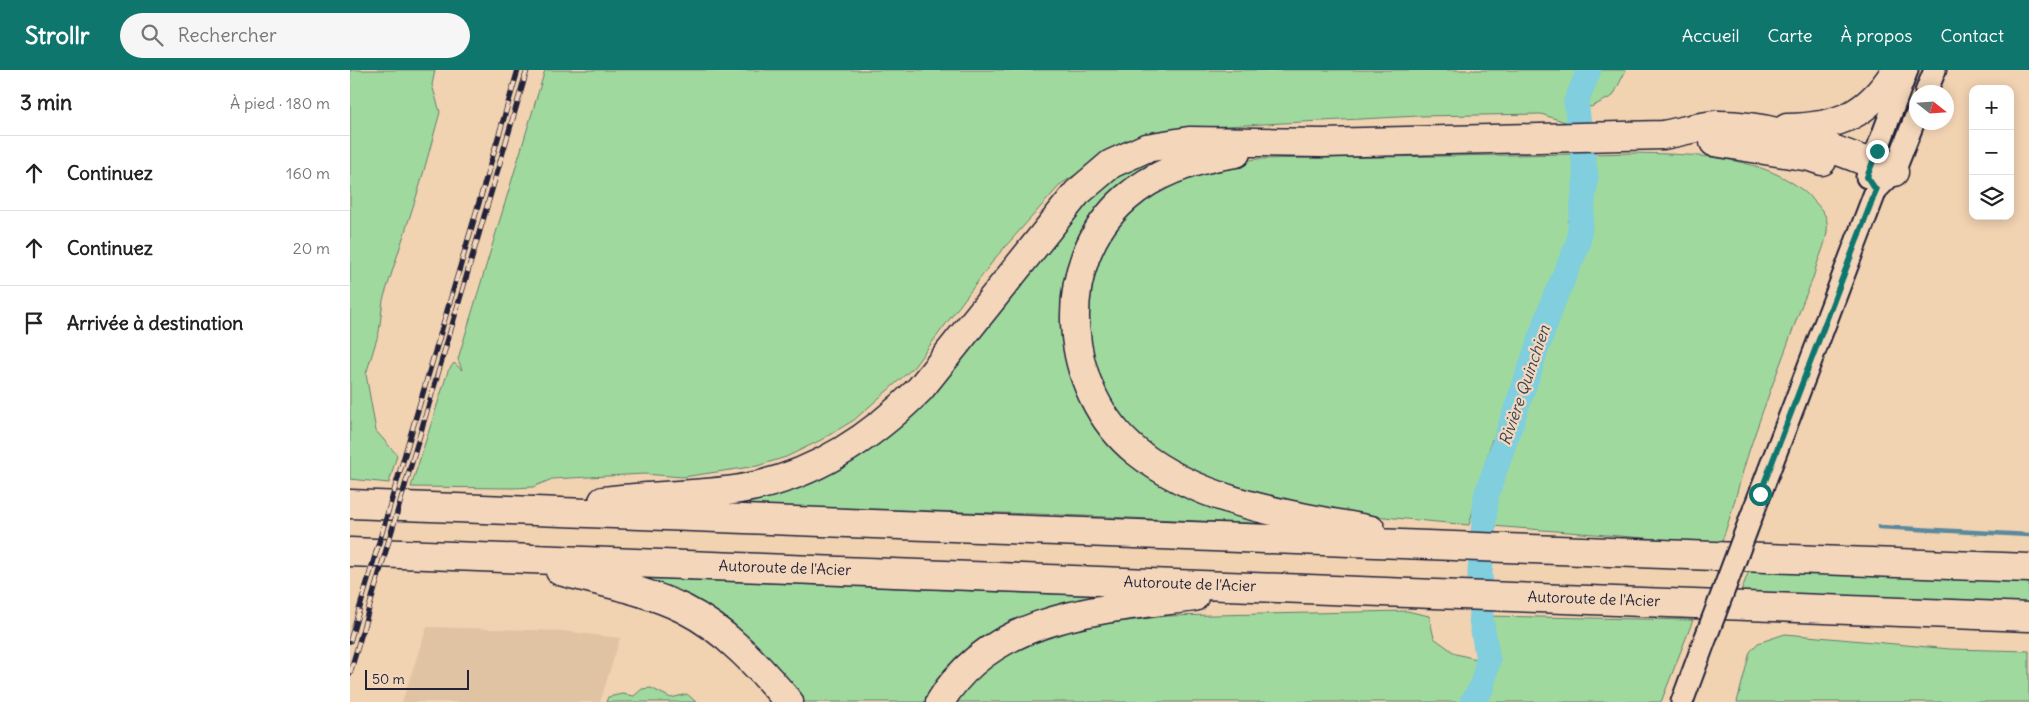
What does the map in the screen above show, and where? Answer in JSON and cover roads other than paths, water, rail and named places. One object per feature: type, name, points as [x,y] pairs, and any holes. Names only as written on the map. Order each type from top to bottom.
[{"type":"highway","points":[[518,511],[649,495],[740,489],[780,480],[824,462],[872,432],[896,414],[920,390],[1077,193],[1111,164],[1146,148],[1181,142],[1238,141],[1322,144],[1580,138],[1663,135],[1714,126],[1758,128],[1815,127],[1843,120],[1872,101],[1886,86],[1896,70]]},
{"type":"highway","points":[[1758,128],[1797,136],[1877,176]]},
{"type":"highway","points":[[1663,135],[1742,145],[1810,157],[1877,176]]},
{"type":"highway","points":[[1322,144],[1230,154],[1191,162],[1155,178],[1125,199],[1097,232],[1081,269],[1077,288],[1075,332],[1083,372],[1089,390],[1100,410],[1124,440],[1155,464],[1185,480],[1226,497],[1275,512],[1463,547]]},
{"type":"highway","points":[[350,504],[2029,568]]},
{"type":"highway","name":"Autoroute de l'Acier","points":[[350,552],[2029,617]]},
{"type":"highway","points":[[510,558],[628,588],[685,609],[733,643],[789,702]]},
{"type":"highway","points":[[940,702],[957,680],[986,654],[1004,642],[1042,623],[1105,608],[1270,587]]},
{"type":"main road","points":[[1682,702],[1877,176],[1908,70]]},
{"type":"main road","points":[[1929,85],[1935,70]]},
{"type":"main road","points":[[1877,176],[1909,127]]},
{"type":"waterway","name":"Rivière Quinchien","points":[[1472,702],[1482,687],[1488,660],[1481,619],[1480,573],[1486,496],[1553,302],[1578,244],[1586,177],[1576,102],[1589,70]]},
{"type":"waterway","points":[[1879,527],[2029,535]]},
{"type":"railway","points":[[350,641],[518,70]]},
{"type":"railway","points":[[350,673],[527,70]]}]
